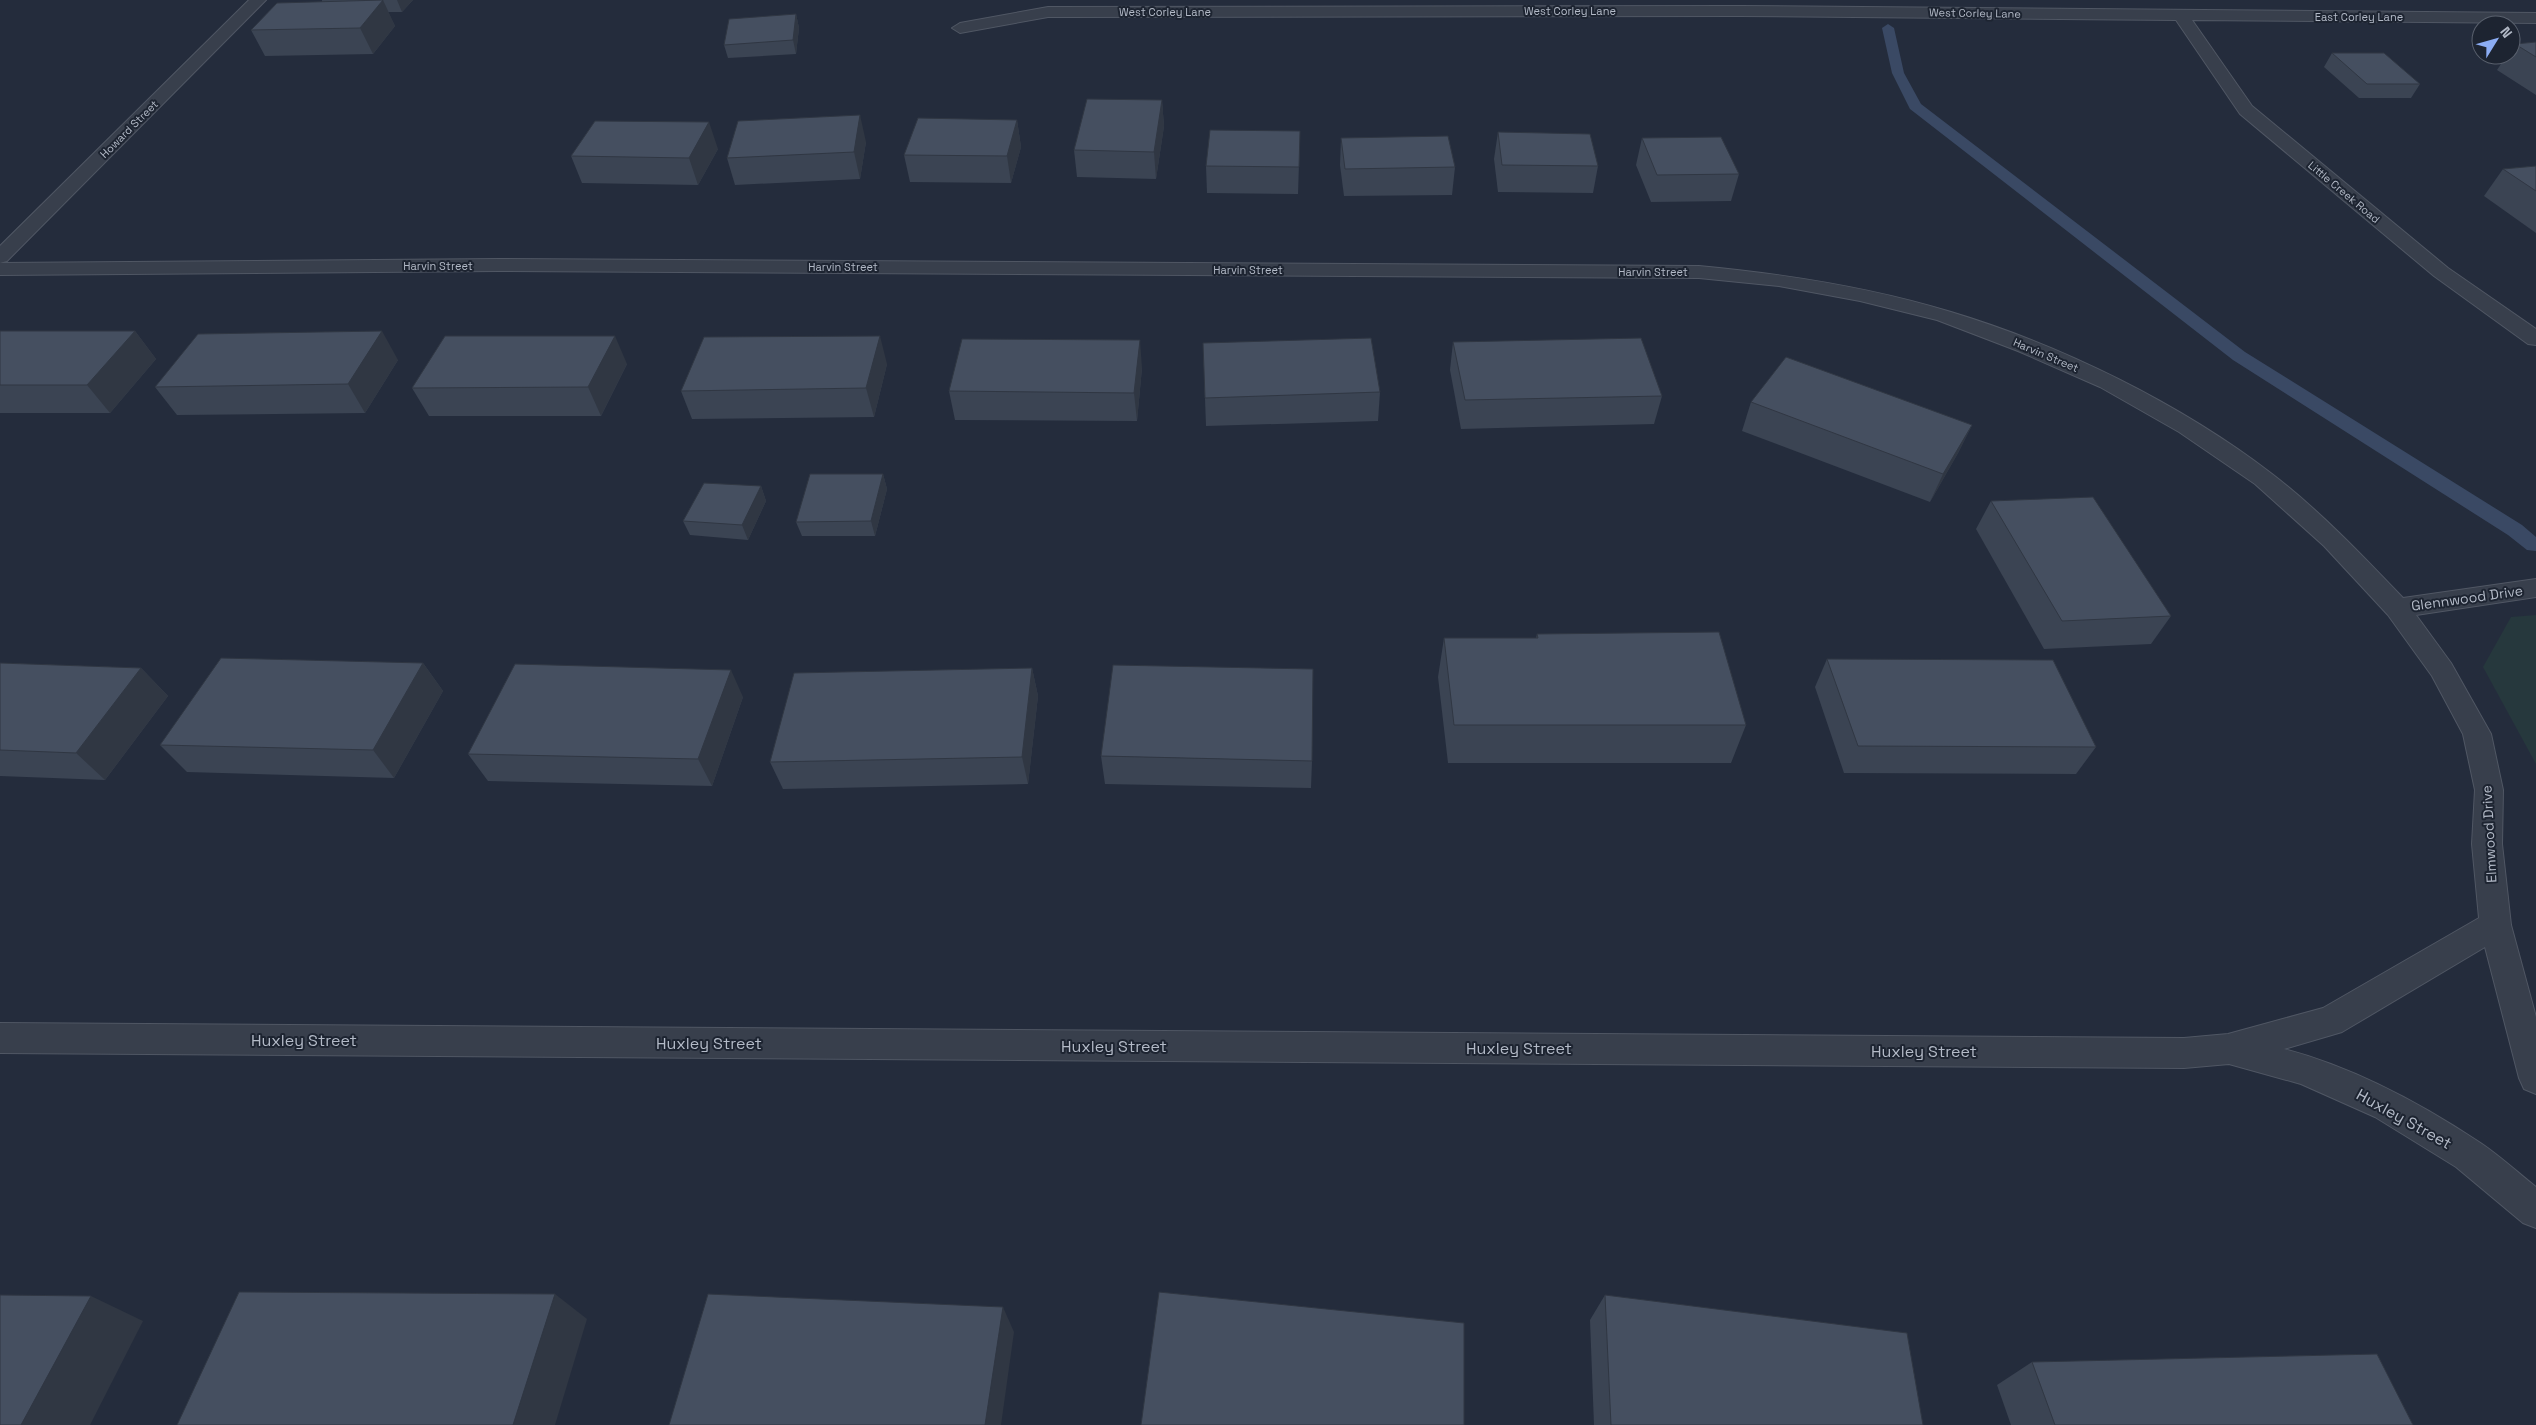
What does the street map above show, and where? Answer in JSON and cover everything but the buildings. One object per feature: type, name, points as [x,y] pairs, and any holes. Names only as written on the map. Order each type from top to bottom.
[{"type":"street","name":"Howard Street","points":[[0,257],[258,0]]},
{"type":"street","name":"West Corley Lane","points":[[960,28],[1058,12],[1740,11],[2181,15]]},
{"type":"street","name":"East Corley Lane","points":[[2181,15],[2536,18]]},
{"type":"street","name":"Little Creek Road","points":[[2181,15],[2246,110],[2441,272],[2536,340]]},
{"type":"street","name":"Harvin Street","points":[[0,269],[517,265],[1689,272],[1779,280],[1861,295],[1944,316],[2026,346],[2108,382],[2187,426],[2263,479],[2333,540],[2398,608]]},
{"type":"street","name":"Glennwood Drive","points":[[2398,608],[2536,588]]},
{"type":"street","name":"Elmwood Drive","points":[[2398,608],[2442,670],[2477,734],[2489,790],[2487,844],[2495,926],[2536,1078]]},
{"type":"street","name":"Huxley Street","points":[[0,1038],[2184,1053],[2228,1048],[2330,1021],[2495,926]]},
{"type":"street","name":"Huxley Street","points":[[2228,1048],[2305,1070],[2387,1106],[2468,1155],[2536,1210]]},
{"type":"shaded area","points":[[2536,615],[2536,764],[2483,667],[2511,617]]},
{"type":"waterway","points":[[1888,28],[1898,73],[1915,106],[2239,356],[2515,530],[2534,545]]}]
